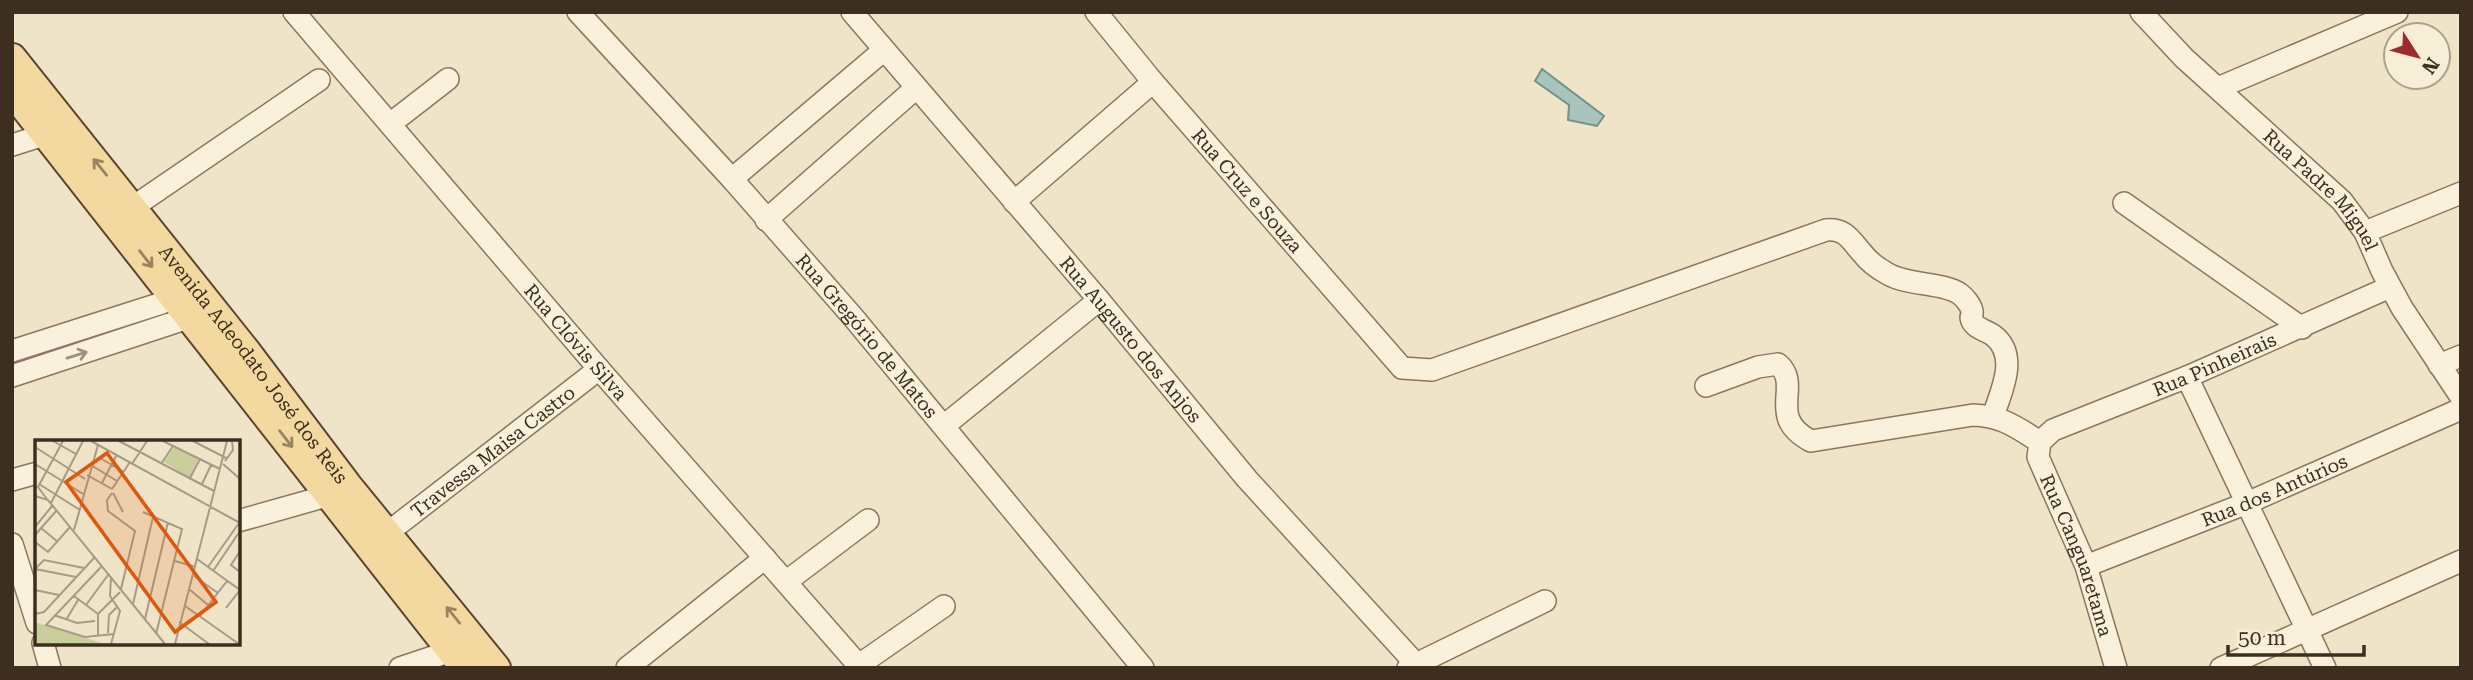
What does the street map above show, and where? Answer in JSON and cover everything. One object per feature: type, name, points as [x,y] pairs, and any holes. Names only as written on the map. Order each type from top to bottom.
[{"type":"main road","name":"Avenida Adeodato José dos Reis","points":[[12,58],[56,129],[338,490],[458,659]]},
{"type":"main road","name":"Avenida Adeodato José dos Reis","points":[[12,91],[56,129]]},
{"type":"main road","name":"Avenida Adeodato José dos Reis","points":[[338,490],[386,534],[496,668]]},
{"type":"street","name":"Rua Augusto dos Anjos","points":[[852,12],[1247,479],[1411,665]]},
{"type":"street","name":"Rua Cruz e Souza","points":[[1096,12],[1153,82],[1402,368],[1432,370],[1835,229],[1850,237],[1863,254],[1888,274],[1907,282],[1949,290],[1959,294],[1967,302],[1972,311],[1971,320],[1974,325],[1996,337],[2004,354],[2006,377],[1993,416]]},
{"type":"street","name":"Rua Padre Miguel","points":[[2141,12],[2184,58],[2342,201],[2365,232],[2390,287],[2461,397]]},
{"type":"street","points":[[2218,88],[2397,12]]},
{"type":"street","name":"Rua Gregório de Matos","points":[[579,13],[732,179],[853,317],[945,425],[1143,668]]},
{"type":"street","name":"Rua Clóvis Silva","points":[[303,15],[390,124],[599,369],[860,667]]},
{"type":"street","points":[[732,179],[884,50]]},
{"type":"street","points":[[390,124],[448,79]]},
{"type":"street","points":[[124,213],[320,80]]},
{"type":"street","points":[[1014,202],[1153,82]]},
{"type":"street","points":[[766,220],[916,88]]},
{"type":"street","points":[[12,145],[56,129]]},
{"type":"street","points":[[2365,232],[2461,193]]},
{"type":"street","points":[[2124,203],[2302,328]]},
{"type":"street","name":"Rua Pinheirais","points":[[2040,442],[2053,430],[2187,377],[2390,287]]},
{"type":"street","points":[[945,425],[1098,300]]},
{"type":"street","points":[[12,351],[195,304]]},
{"type":"street","points":[[12,376],[195,304]]},
{"type":"street","points":[[2439,365],[2461,356]]},
{"type":"street","points":[[1706,386],[1769,364],[1779,364],[1786,371],[1788,379],[1786,408],[1789,422],[1798,434],[1811,441],[1973,415],[1993,416],[2012,424],[2040,442]]},
{"type":"street","name":"Travessa Maisa Castro","points":[[386,534],[599,369]]},
{"type":"street","points":[[2187,377],[2325,668]]},
{"type":"street","name":"Rua dos Antúrios","points":[[2086,566],[2247,503],[2461,409]]},
{"type":"street","name":"Rua Canguaretama","points":[[2040,442],[2038,457],[2086,566],[2116,668]]},
{"type":"street","points":[[12,480],[35,474]]},
{"type":"street","points":[[240,520],[338,490]]},
{"type":"street","points":[[787,582],[868,520]]},
{"type":"street","points":[[12,544],[29,568],[35,609]]},
{"type":"street","points":[[627,668],[765,558]]},
{"type":"street","points":[[2221,668],[2461,561]]},
{"type":"street","points":[[1411,665],[1545,601]]},
{"type":"street","points":[[860,667],[944,606]]},
{"type":"street","points":[[44,645],[50,668]]},
{"type":"street","points":[[400,668],[458,659]]},
{"type":"water","points":[[1542,69],[1604,116],[1597,126],[1568,120],[1569,105],[1535,81]]}]
